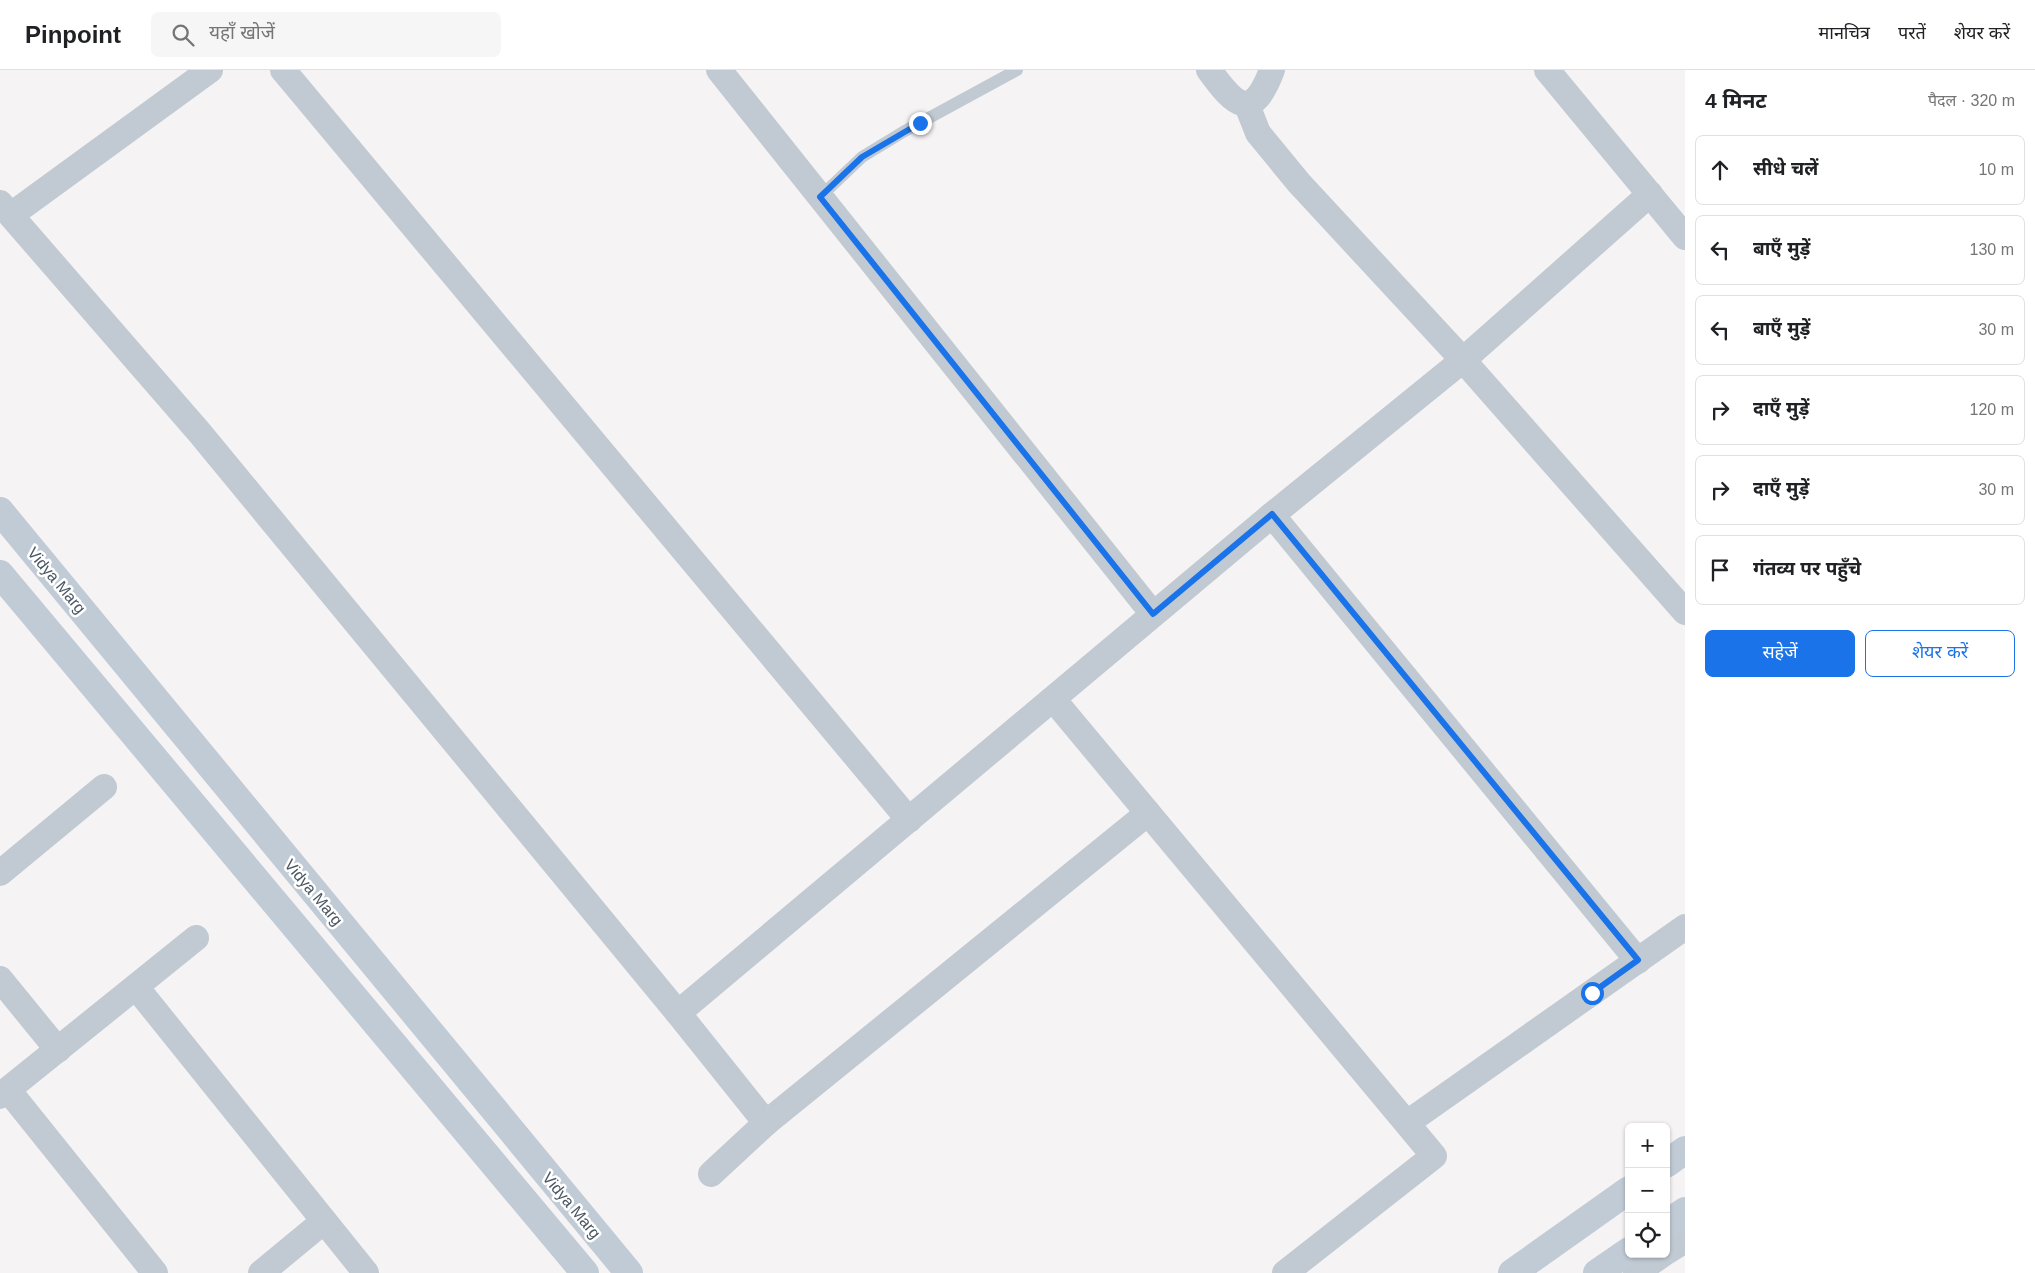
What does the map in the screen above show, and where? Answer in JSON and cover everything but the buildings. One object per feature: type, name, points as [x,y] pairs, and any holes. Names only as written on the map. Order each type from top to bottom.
[{"type":"main road","name":"Vidya Marg","points":[[0,512],[629,1273]]},
{"type":"main road","name":"Vidya Marg","points":[[0,574],[585,1273]]},
{"type":"main road","points":[[1670,1161],[1685,1150]]},
{"type":"main road","points":[[1512,1273],[1625,1193]]},
{"type":"main road","points":[[1670,1221],[1685,1211]]},
{"type":"main road","points":[[1597,1273],[1625,1254]]},
{"type":"street","points":[[210,70],[5,209],[199,432],[678,1013],[766,1123]]},
{"type":"street","points":[[283,70],[909,820]]},
{"type":"street","points":[[719,70],[1153,614]]},
{"type":"street","points":[[1209,70],[1223,90],[1238,104],[1247,105],[1259,97],[1272,70]]},
{"type":"street","points":[[1547,70],[1685,236]]},
{"type":"street","points":[[1247,105],[1258,133],[1282,164],[1463,360],[1685,612]]},
{"type":"street","points":[[678,1013],[1272,514],[1463,360],[1650,194]]},
{"type":"street","points":[[1272,514],[1638,960]]},
{"type":"street","points":[[1053,699],[1434,1156],[1285,1273]]},
{"type":"street","points":[[0,873],[104,787]]},
{"type":"street","points":[[711,1174],[766,1123],[1148,812]]},
{"type":"street","points":[[1407,1124],[1685,927]]},
{"type":"street","points":[[154,1273],[4,1093],[196,938]]},
{"type":"street","points":[[0,979],[58,1050]]},
{"type":"street","points":[[136,987],[366,1273]]},
{"type":"street","points":[[261,1273],[324,1221]]},
{"type":"street","points":[[1670,1250],[1685,1240]]},
{"type":"street","points":[[1636,1273],[1658,1258]]},
{"type":"lane","points":[[820,197],[862,157],[1017,70]]},
{"type":"route","points":[[920,123],[862,157],[820,197],[1153,614],[1272,514],[1638,960],[1592,993]]}]
